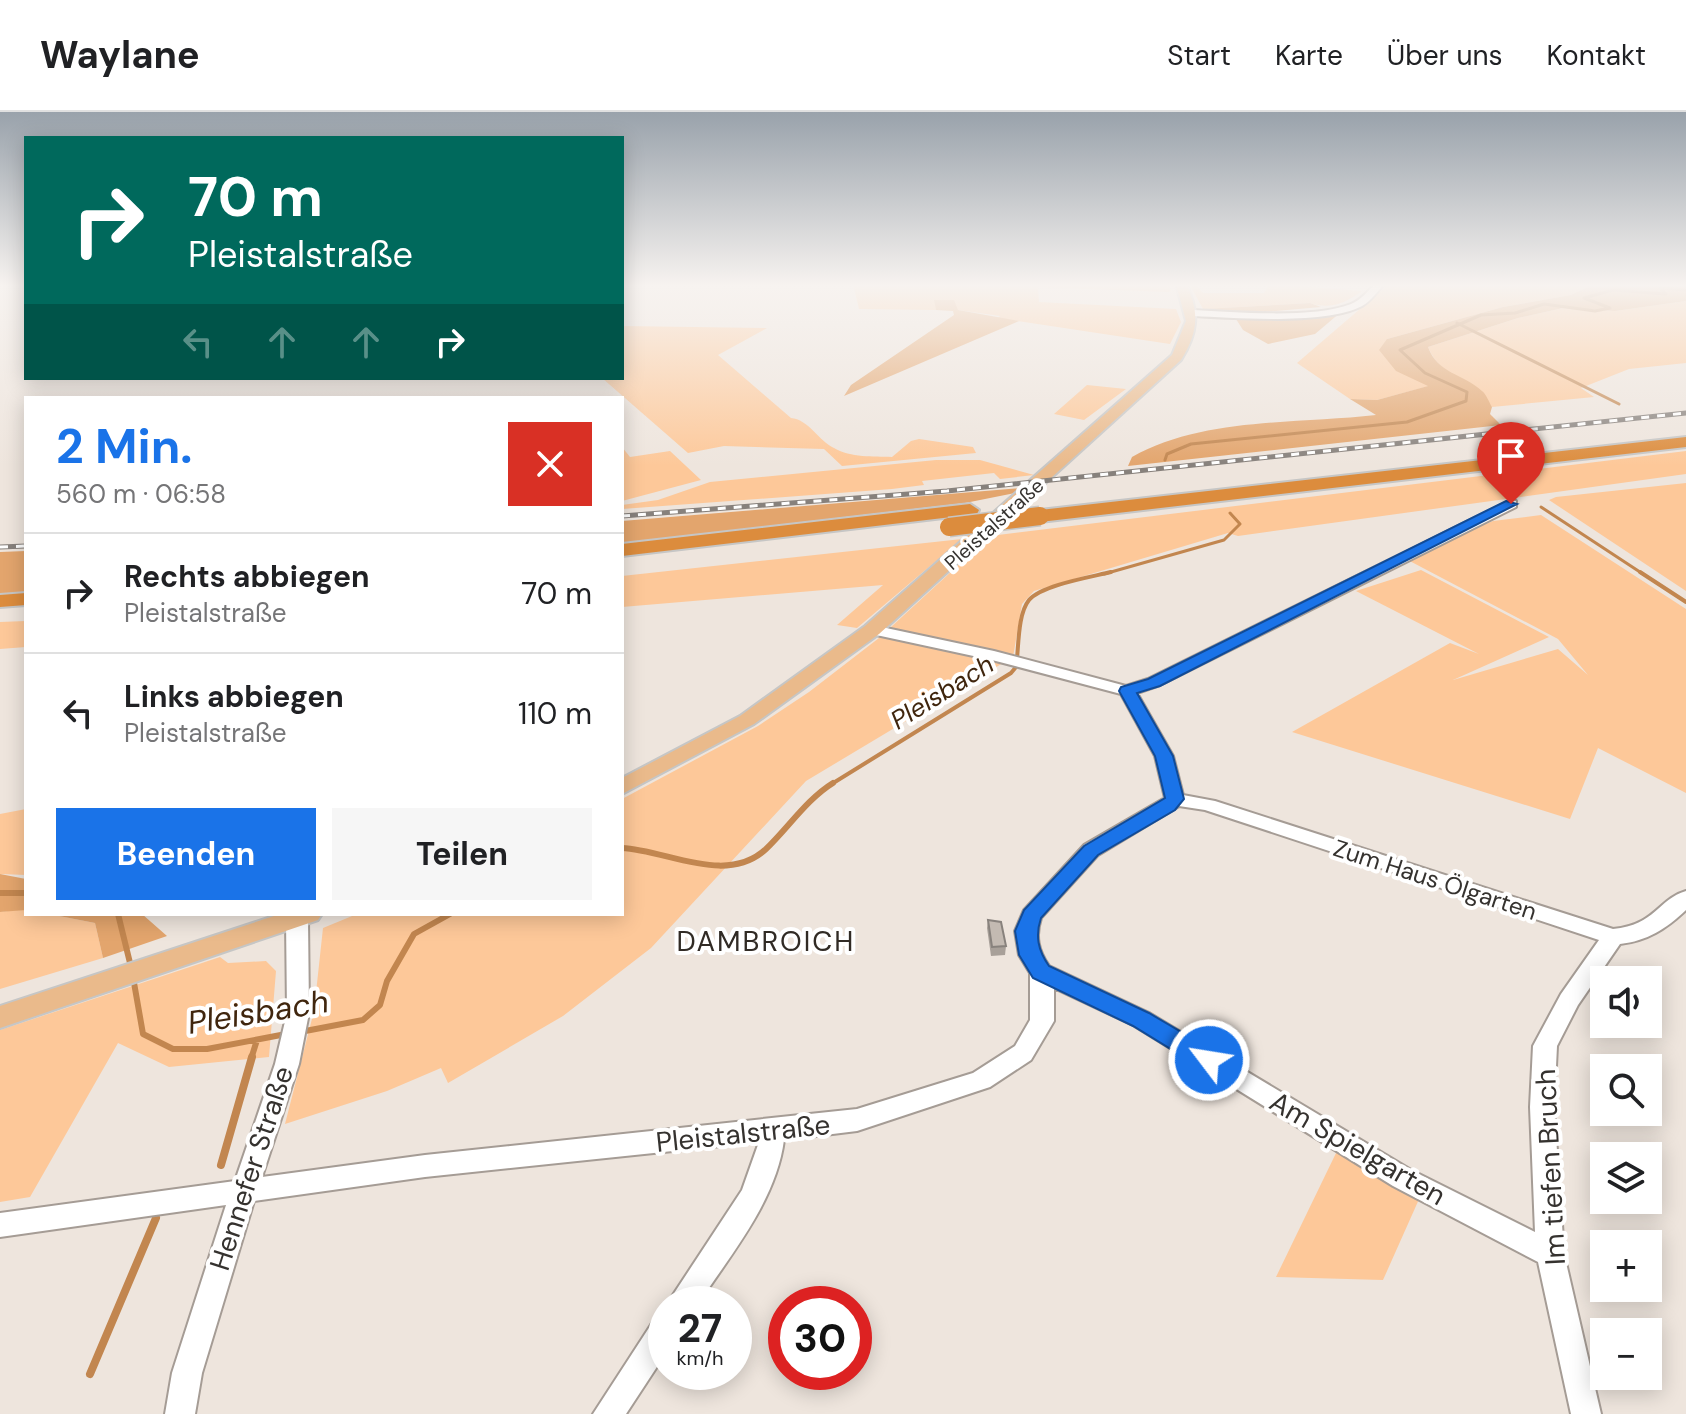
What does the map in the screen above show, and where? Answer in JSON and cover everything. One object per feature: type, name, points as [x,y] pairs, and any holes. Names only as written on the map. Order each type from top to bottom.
[{"type":"highway","points":[[624,550],[1686,429]]},
{"type":"highway","points":[[624,565],[1686,442]]},
{"type":"highway","points":[[0,601],[24,599]]},
{"type":"highway","points":[[0,617],[24,616]]},
{"type":"main road","name":"Pleistalstraße","points":[[624,786],[747,720],[872,630],[1177,357],[1184,345]]},
{"type":"main road","points":[[0,1017],[303,916]]},
{"type":"street","points":[[872,630],[994,656],[1127,691],[1154,682],[1511,504]]},
{"type":"street","points":[[1127,691],[1164,756],[1175,799]]},
{"type":"street","name":"Zum Haus Ölgarten","points":[[1175,799],[1208,805],[1613,937]]},
{"type":"street","name":"Pleistalstraße","points":[[0,1225],[425,1166],[857,1120],[981,1080],[1023,1053],[1042,1021],[1041,972],[1030,955],[1026,931],[1031,915],[1091,850],[1169,806],[1175,799]]},
{"type":"street","points":[[1613,937],[1637,935],[1656,926],[1686,898]]},
{"type":"street","name":"Hennefer Straße","points":[[180,1414],[187,1373],[287,1064],[298,1013],[303,916]]},
{"type":"street","name":"Im tiefen Bruch","points":[[1586,1414],[1550,1254],[1542,1107],[1545,1046],[1569,1000],[1613,937]]},
{"type":"street","name":"Am Spielgarten","points":[[1041,972],[1141,1019],[1402,1178],[1550,1254]]},
{"type":"street","points":[[692,1286],[764,1174],[773,1148],[773,1131]]},
{"type":"street","points":[[608,1414],[648,1354]]},
{"type":"shaded area","points":[[624,345],[737,345],[718,355],[791,418],[803,422],[829,445],[841,451],[892,457],[911,441],[919,439],[973,447],[976,453],[842,466],[824,449],[724,446],[688,453],[604,380],[624,380]]},
{"type":"shaded area","points":[[910,345],[964,345],[844,396],[851,385]]},
{"type":"shaded area","points":[[1318,345],[1392,345],[1429,386],[1377,400],[1350,399],[1297,363]]},
{"type":"shaded area","points":[[1383,345],[1435,345],[1428,347],[1432,356],[1444,368],[1483,392],[1492,407],[1490,414],[1501,425],[1128,466],[1132,457],[1189,435],[1251,424],[1376,415],[1350,399],[1377,400],[1428,386],[1396,371],[1379,350]]},
{"type":"shaded area","points":[[1686,345],[1686,363],[1629,369],[1581,388],[1594,397],[1492,407],[1476,389],[1441,366],[1428,347]]},
{"type":"shaded area","points":[[1087,385],[1126,389],[1084,420],[1054,414]]},
{"type":"shaded area","points":[[624,450],[630,457],[670,451],[701,480],[624,500]]},
{"type":"shaded area","points":[[1686,451],[1686,474],[1238,536],[1228,533],[1034,591],[1022,604],[1013,657],[806,781],[651,948],[563,1016],[448,1083],[441,1068],[387,1091],[285,1124],[314,1011],[323,928],[352,916],[624,916],[624,798],[758,726],[809,692],[879,638],[990,536]]},
{"type":"shaded area","points":[[936,460],[980,460],[1034,475],[1000,479],[994,473],[922,481],[924,485],[892,489],[624,509],[624,505],[658,500],[710,482]]},
{"type":"shaded area","points":[[1686,483],[1686,591],[1549,500],[1556,497]]},
{"type":"shaded area","points":[[1020,488],[1015,493],[965,503],[624,543],[624,521]]},
{"type":"shaded area","points":[[1541,515],[1686,609],[1686,793],[1598,748],[1570,819],[1292,732],[1450,643],[1479,654],[1356,591],[1421,570],[1549,637],[1453,680],[1558,649],[1588,675],[1558,639],[1404,558],[1493,521]]},
{"type":"shaded area","points":[[962,539],[857,628],[837,625],[883,585],[624,607],[624,576]]},
{"type":"shaded area","points":[[24,551],[24,595],[0,596],[0,552]]},
{"type":"shaded area","points":[[24,621],[24,647],[0,649],[0,622]]},
{"type":"shaded area","points":[[24,809],[24,875],[0,874],[0,814]]},
{"type":"shaded area","points":[[0,874],[24,879],[24,910],[0,912]]},
{"type":"shaded area","points":[[24,909],[24,916],[59,916],[95,923],[103,958],[0,989],[0,912]]},
{"type":"shaded area","points":[[59,916],[144,916],[167,936],[103,958],[95,923]]},
{"type":"shaded area","points":[[220,957],[228,963],[266,961],[276,971],[269,1057],[169,1067],[118,1043],[30,1197],[0,1202],[0,1030]]},
{"type":"shaded area","points":[[1337,1151],[1420,1197],[1383,1280],[1276,1277]]},
{"type":"building","points":[[988,920],[1001,922],[1006,946],[992,947]]},
{"type":"waterway","name":"Pleisbach","points":[[1165,460],[1167,454],[1191,444],[1407,422],[1466,401],[1467,392],[1425,373],[1400,350],[1412,345]]},
{"type":"waterway","points":[[1501,345],[1619,404]]},
{"type":"waterway","points":[[1541,507],[1643,574]]},
{"type":"waterway","name":"Pleisbach","points":[[1104,574],[1224,540],[1240,524],[1230,513]]},
{"type":"waterway","name":"Pleisbach","points":[[832,784],[1011,673],[1016,667],[1022,614],[1035,595],[1067,582],[1111,572]]},
{"type":"waterway","points":[[1640,572],[1686,602]]},
{"type":"waterway","name":"Pleisbach","points":[[624,848],[715,865],[733,865],[750,860],[766,849],[806,805],[832,784]]},
{"type":"waterway","name":"Pleisbach","points":[[0,893],[24,893]]},
{"type":"waterway","name":"Pleisbach","points":[[118,916],[131,967]]},
{"type":"waterway","name":"Pleisbach","points":[[300,1032],[363,1020],[380,1005],[387,981],[414,934],[446,916]]},
{"type":"waterway","name":"Pleisbach","points":[[133,977],[143,1034],[173,1049],[207,1049],[286,1034]]},
{"type":"waterway","points":[[251,1059],[257,1040]]},
{"type":"waterway","points":[[221,1165],[252,1057]]},
{"type":"waterway","points":[[90,1374],[156,1218]]},
{"type":"railway","points":[[624,516],[947,491],[1686,413]]},
{"type":"railway","points":[[0,547],[24,546]]},
{"type":"district","name":"DAMBROICH","points":[[766,941]]},
{"type":"route","points":[[1209,1060],[1141,1019],[1041,972],[1030,955],[1026,931],[1031,915],[1091,850],[1169,806],[1175,799],[1164,756],[1127,691],[1154,682],[1511,504]]}]
